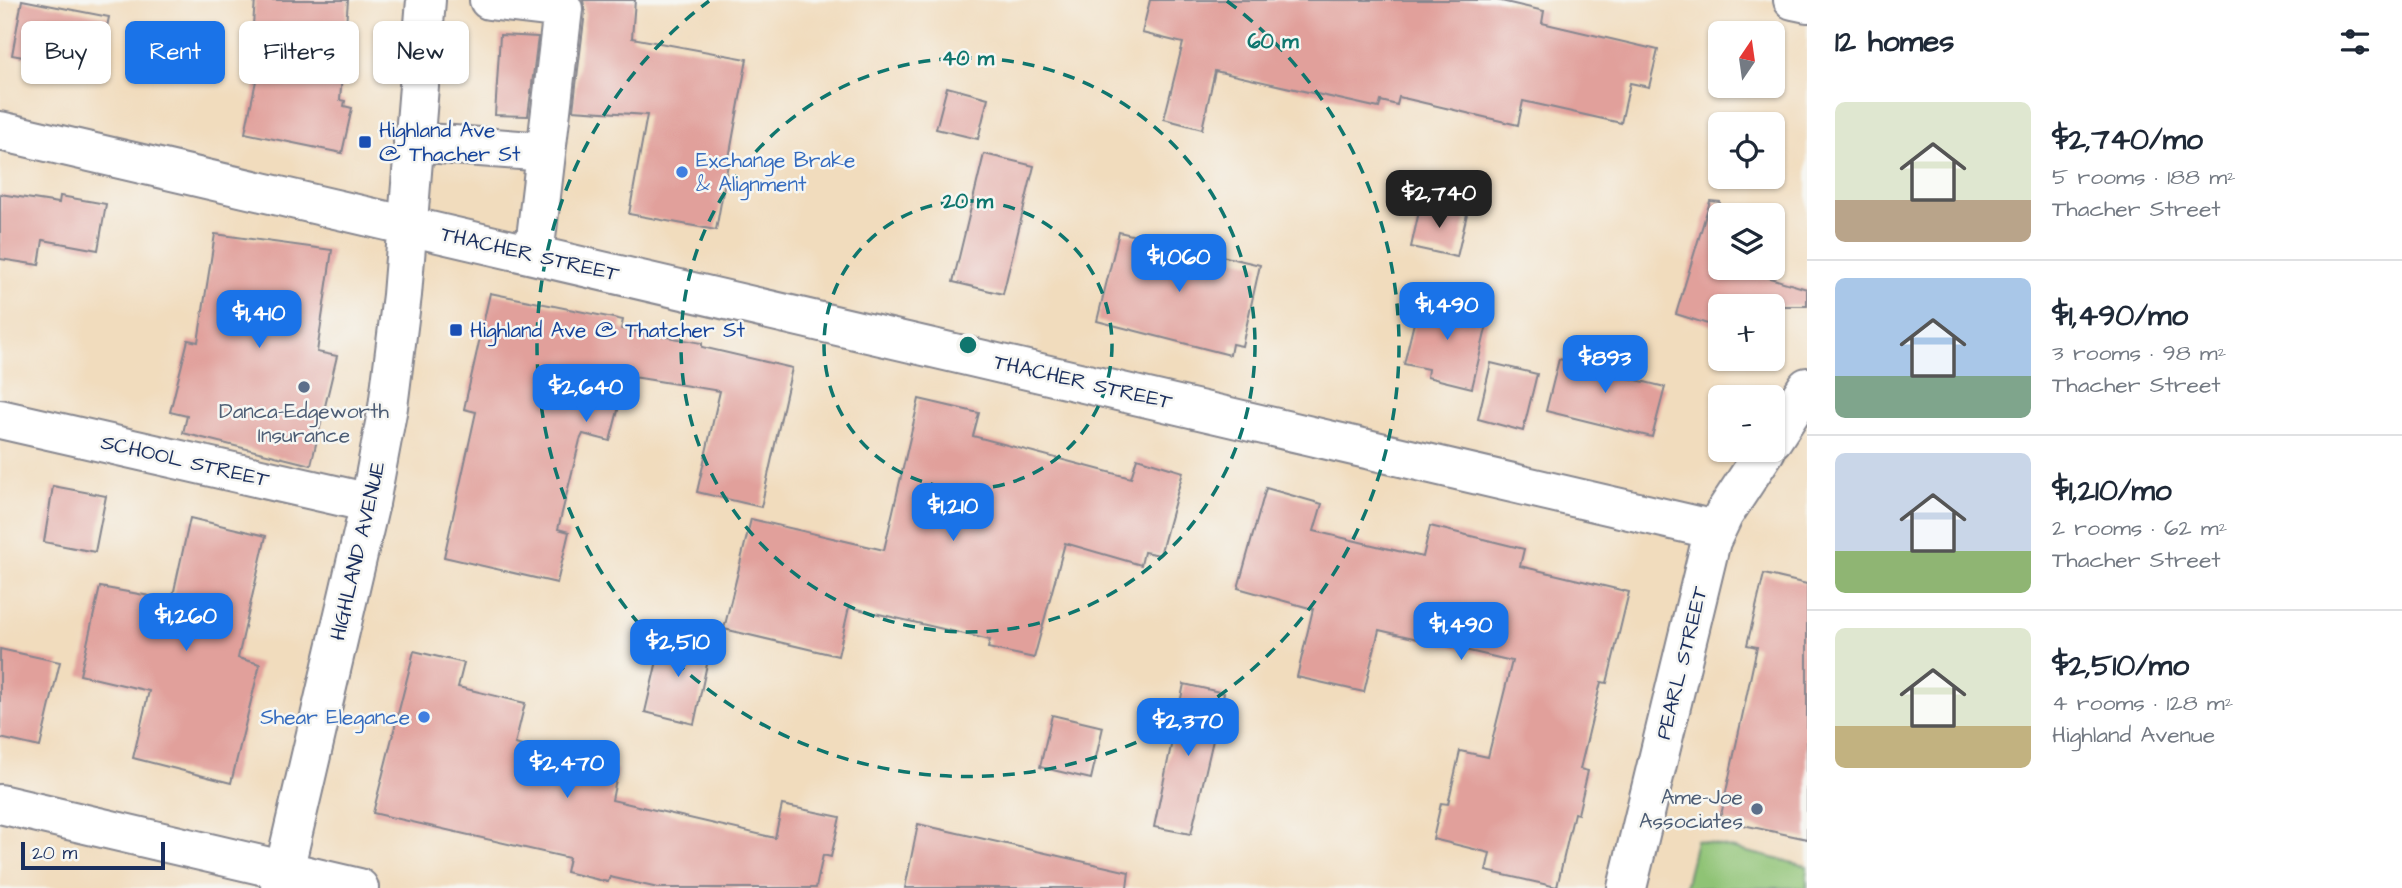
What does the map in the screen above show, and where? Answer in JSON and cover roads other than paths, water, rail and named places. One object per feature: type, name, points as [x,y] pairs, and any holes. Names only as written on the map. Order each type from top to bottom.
[{"type":"street","name":"HIGHLAND AVENUE","points":[[282,879],[370,503],[388,407],[426,0]]},
{"type":"street","points":[[489,0],[562,9],[534,255]]},
{"type":"street","points":[[1793,0],[1807,3]]},
{"type":"street","name":"THACHER STREET","points":[[0,131],[1715,530]]},
{"type":"street","points":[[414,142],[546,152]]},
{"type":"street","points":[[1785,421],[1807,387]]},
{"type":"street","name":"SCHOOL STREET","points":[[0,419],[370,503]]},
{"type":"street","name":"PEARL STREET","points":[[1627,888],[1715,530],[1758,462]]},
{"type":"street","points":[[0,804],[282,879],[359,888]]},
{"type":"place","name":"Highland Ave @ Thacher St","points":[[365,142]]},
{"type":"place","name":"Exchange Brake & Alignment","points":[[682,172]]},
{"type":"place","name":"Highland Ave @ Thatcher St","points":[[456,330]]},
{"type":"place","name":"Danca-Edgeworth Insurance","points":[[304,387]]},
{"type":"place","name":"Shear Elegance","points":[[424,717]]},
{"type":"place","name":"Ame-Joe Associates","points":[[1757,809]]}]
